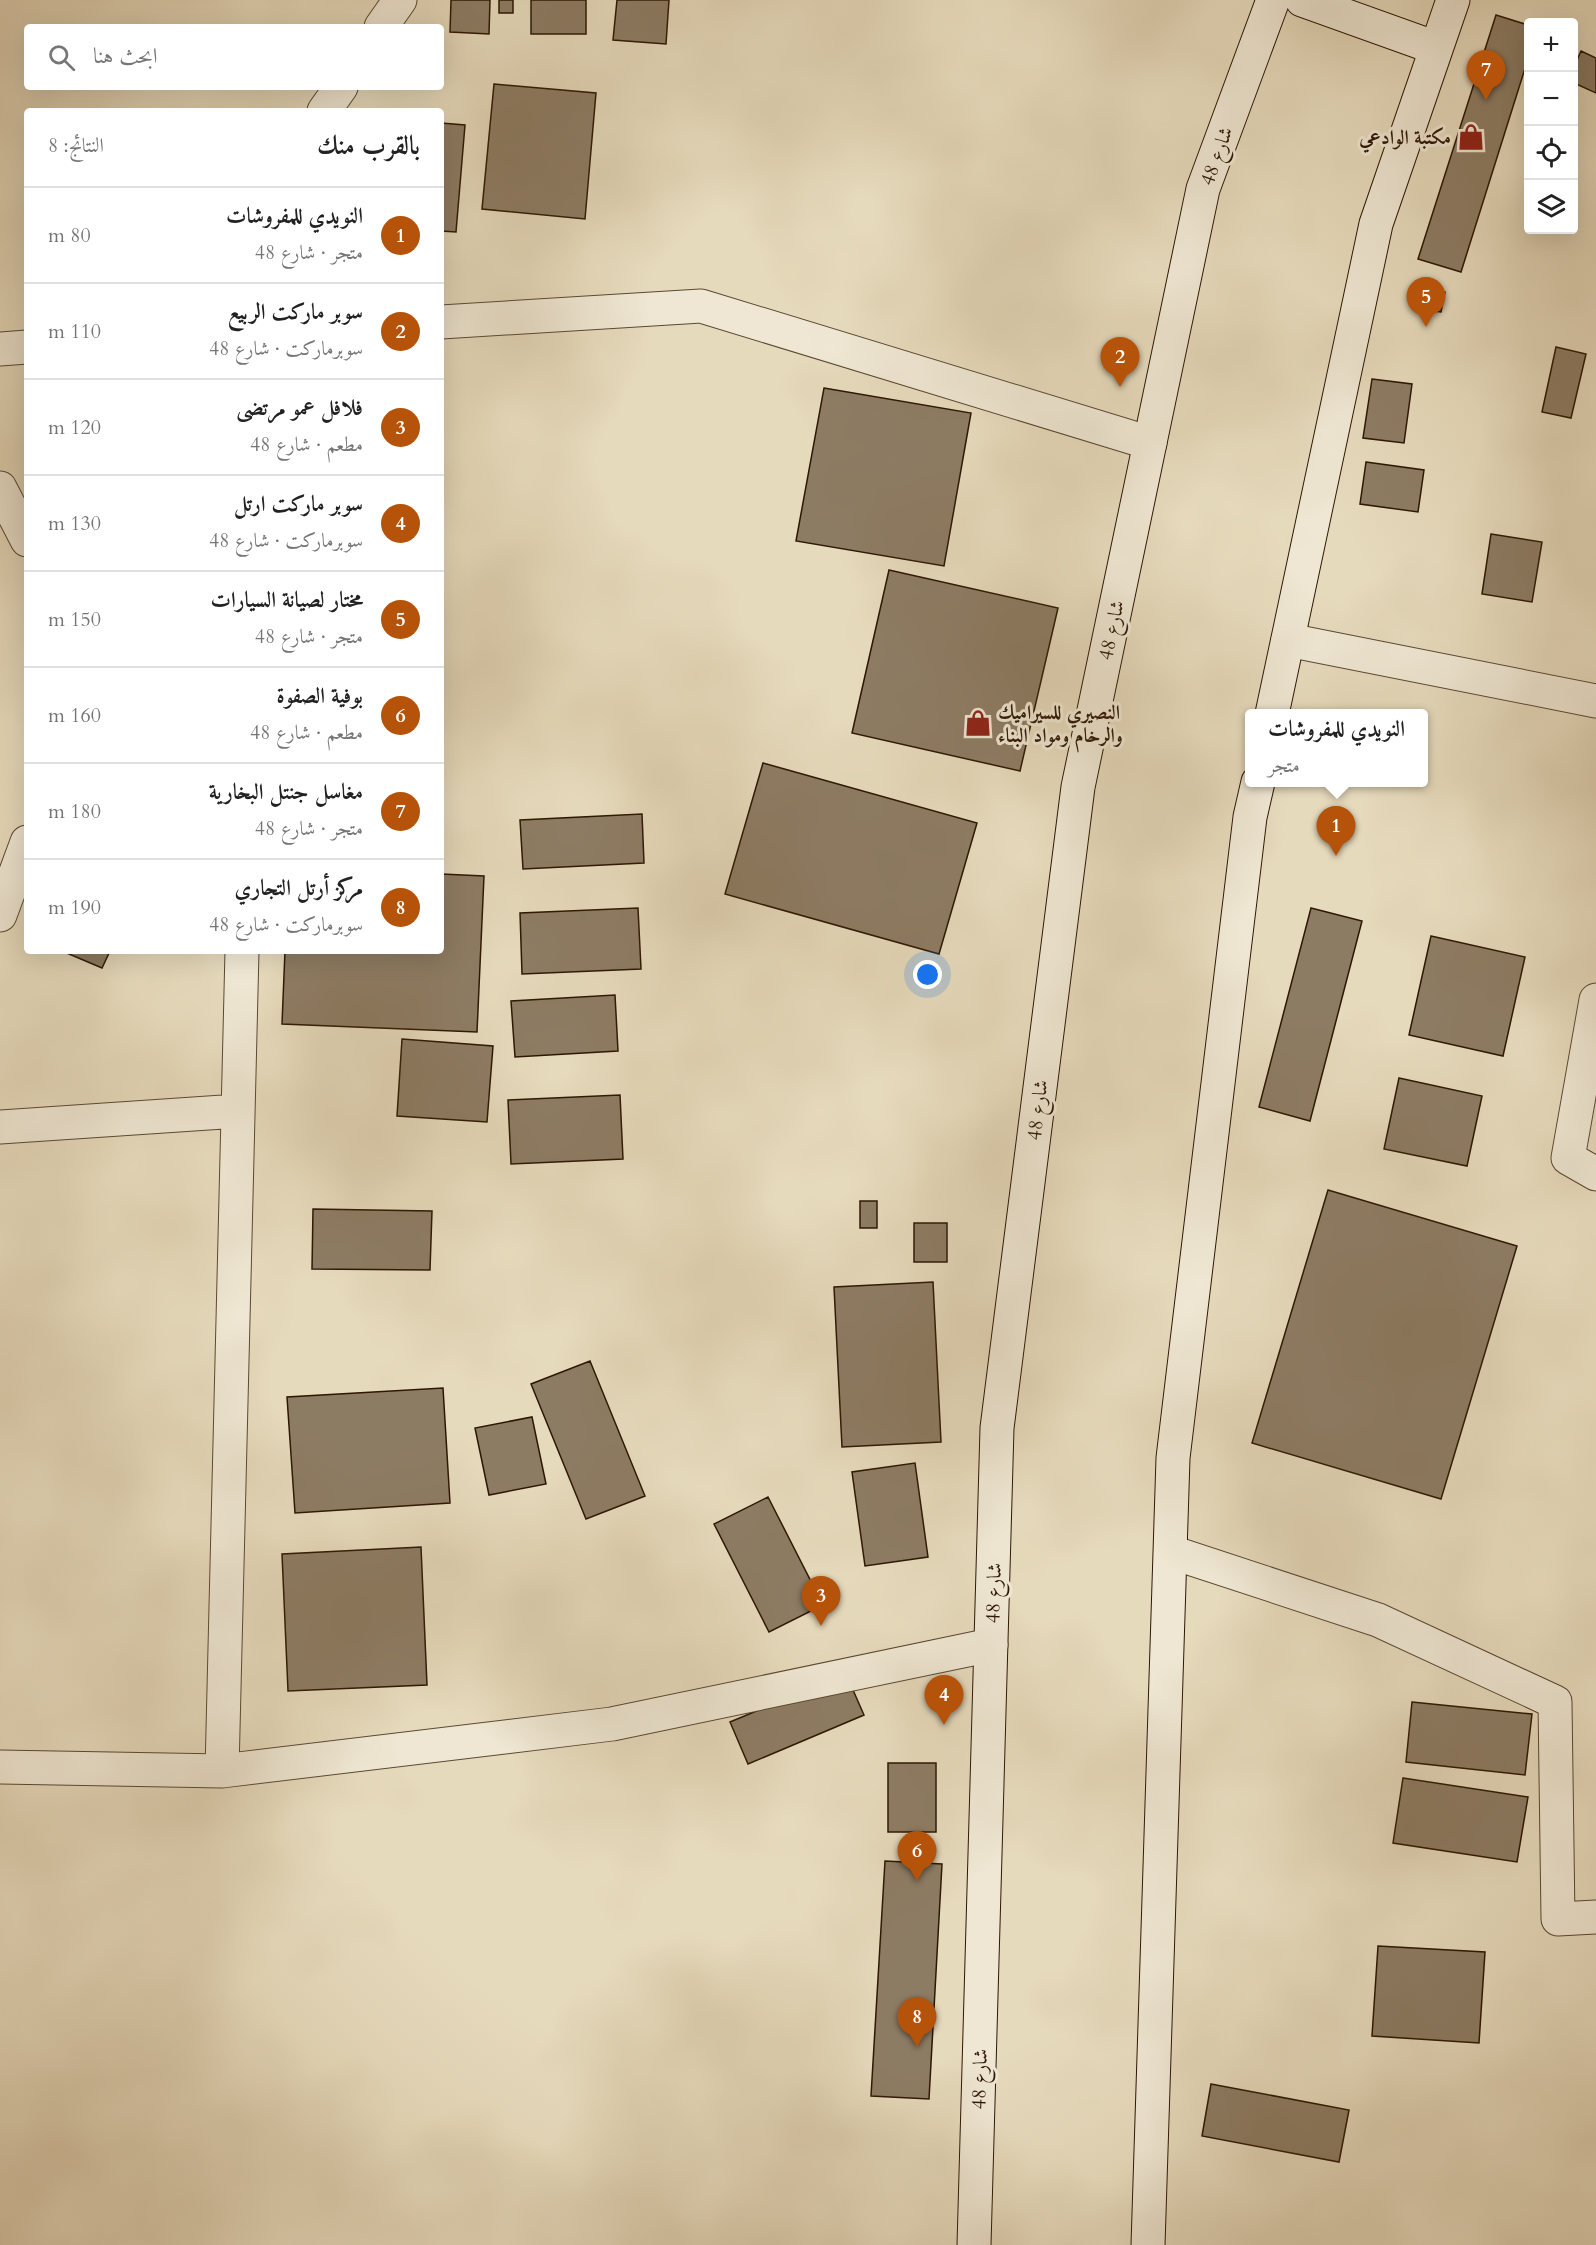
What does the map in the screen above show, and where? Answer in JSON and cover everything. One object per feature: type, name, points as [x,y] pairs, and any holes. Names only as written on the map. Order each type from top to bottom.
[{"type":"main road","points":[[383,24],[400,0]]},
{"type":"main road","name":"شارع 48","points":[[974,2245],[998,1428],[1078,787],[1203,189],[1273,0]]},
{"type":"main road","points":[[1302,0],[1436,48]]},
{"type":"main road","points":[[1273,709],[1376,224],[1453,0]]},
{"type":"main road","points":[[326,108],[338,90]]},
{"type":"main road","points":[[444,322],[701,306],[1150,443]]},
{"type":"main road","points":[[0,349],[24,347]]},
{"type":"main road","points":[[0,488],[24,534]]},
{"type":"main road","points":[[1288,640],[1596,701]]},
{"type":"main road","points":[[1148,2245],[1173,1458],[1250,816],[1257,787]]},
{"type":"main road","points":[[0,915],[24,850]]},
{"type":"main road","points":[[222,1771],[242,954]]},
{"type":"main road","points":[[1596,1000],[1568,1158],[1596,1174]]},
{"type":"main road","points":[[0,1127],[238,1111]]},
{"type":"main road","points":[[1171,1552],[1378,1620],[1555,1702],[1558,1919],[1596,1917]]},
{"type":"main road","points":[[0,1767],[222,1771],[612,1724],[991,1645]]},
{"type":"building","points":[[451,0],[490,0],[489,34],[450,32]]},
{"type":"building","points":[[499,0],[513,0],[513,13],[499,13]]},
{"type":"building","points":[[531,0],[586,0],[586,34],[531,34]]},
{"type":"building","points":[[617,0],[669,0],[666,44],[613,40]]},
{"type":"building","points":[[1496,15],[1524,24],[1524,72],[1461,272],[1418,259]]},
{"type":"building","points":[[1581,51],[1596,58],[1596,93],[1578,85],[1578,58]]},
{"type":"building","points":[[494,84],[596,93],[585,219],[482,209]]},
{"type":"building","points":[[444,123],[465,125],[456,232],[444,231]]},
{"type":"building","points":[[1415,287],[1445,292],[1441,312],[1412,308]]},
{"type":"building","points":[[1556,347],[1586,354],[1571,418],[1542,412]]},
{"type":"building","points":[[1372,379],[1412,384],[1404,443],[1363,438]]},
{"type":"building","points":[[824,388],[971,413],[944,566],[796,541]]},
{"type":"building","points":[[1366,462],[1424,470],[1418,512],[1360,504]]},
{"type":"building","points":[[1491,534],[1542,542],[1532,602],[1482,594]]},
{"type":"building","points":[[889,570],[1058,608],[1020,771],[852,733]]},
{"type":"building","points":[[763,763],[977,823],[939,954],[725,894]]},
{"type":"building","points":[[642,814],[644,863],[523,869],[520,820]]},
{"type":"building","points":[[444,874],[484,876],[477,1032],[282,1024],[285,954],[444,954]]},
{"type":"building","points":[[638,908],[641,969],[522,974],[520,913]]},
{"type":"building","points":[[1311,908],[1362,921],[1310,1121],[1259,1107]]},
{"type":"building","points":[[1431,936],[1525,957],[1503,1056],[1409,1035]]},
{"type":"building","points":[[69,954],[109,954],[102,968]]},
{"type":"building","points":[[615,995],[618,1051],[515,1057],[511,1001]]},
{"type":"building","points":[[402,1039],[493,1046],[487,1122],[397,1116]]},
{"type":"building","points":[[1399,1078],[1482,1096],[1467,1166],[1384,1149]]},
{"type":"building","points":[[620,1095],[623,1159],[511,1164],[508,1100]]},
{"type":"building","points":[[1328,1190],[1517,1246],[1441,1499],[1252,1443]]},
{"type":"building","points":[[860,1201],[877,1201],[877,1228],[860,1228]]},
{"type":"building","points":[[313,1209],[432,1211],[430,1270],[312,1269]]},
{"type":"building","points":[[914,1223],[947,1223],[947,1262],[914,1262]]},
{"type":"building","points":[[933,1282],[941,1442],[842,1447],[834,1287]]},
{"type":"building","points":[[590,1361],[645,1496],[586,1519],[531,1384]]},
{"type":"building","points":[[443,1388],[450,1503],[295,1513],[287,1397]]},
{"type":"building","points":[[532,1417],[546,1484],[489,1495],[475,1428]]},
{"type":"building","points":[[915,1463],[928,1557],[865,1566],[852,1472]]},
{"type":"building","points":[[768,1497],[823,1605],[769,1632],[714,1524]]},
{"type":"building","points":[[421,1547],[427,1685],[288,1691],[282,1554]]},
{"type":"building","points":[[846,1674],[864,1715],[748,1764],[730,1722]]},
{"type":"building","points":[[1412,1702],[1532,1714],[1525,1775],[1406,1762]]},
{"type":"building","points":[[888,1763],[936,1763],[936,1832],[888,1832]]},
{"type":"building","points":[[1403,1778],[1528,1797],[1517,1862],[1393,1843]]},
{"type":"building","points":[[885,1861],[942,1864],[929,2099],[871,2096]]},
{"type":"building","points":[[1378,1946],[1485,1952],[1479,2043],[1372,2036]]},
{"type":"building","points":[[1211,2084],[1349,2110],[1339,2162],[1202,2136]]},
{"type":"place","name":"مغاسل جنتل البخارية","points":[[1486,100]]},
{"type":"place","name":"مكتبة الوادعي","points":[[1471,137]]},
{"type":"place","name":"مختار لصيانة السيارات","points":[[1426,327]]},
{"type":"place","name":"سوبر ماركت الربيع","points":[[1120,387]]},
{"type":"place","name":"النصيري للسيراميك والرخام ومواد البناء","points":[[978,723]]},
{"type":"place","name":"النويدي للمفروشات","points":[[1336,856]]},
{"type":"place","name":"فلافل عمو مرتضى","points":[[821,1626]]},
{"type":"place","name":"سوبر ماركت ارتل","points":[[944,1725]]},
{"type":"place","name":"بوفية الصفوة","points":[[917,1881]]},
{"type":"place","name":"مركز أرتل التجاري","points":[[917,2047]]}]
